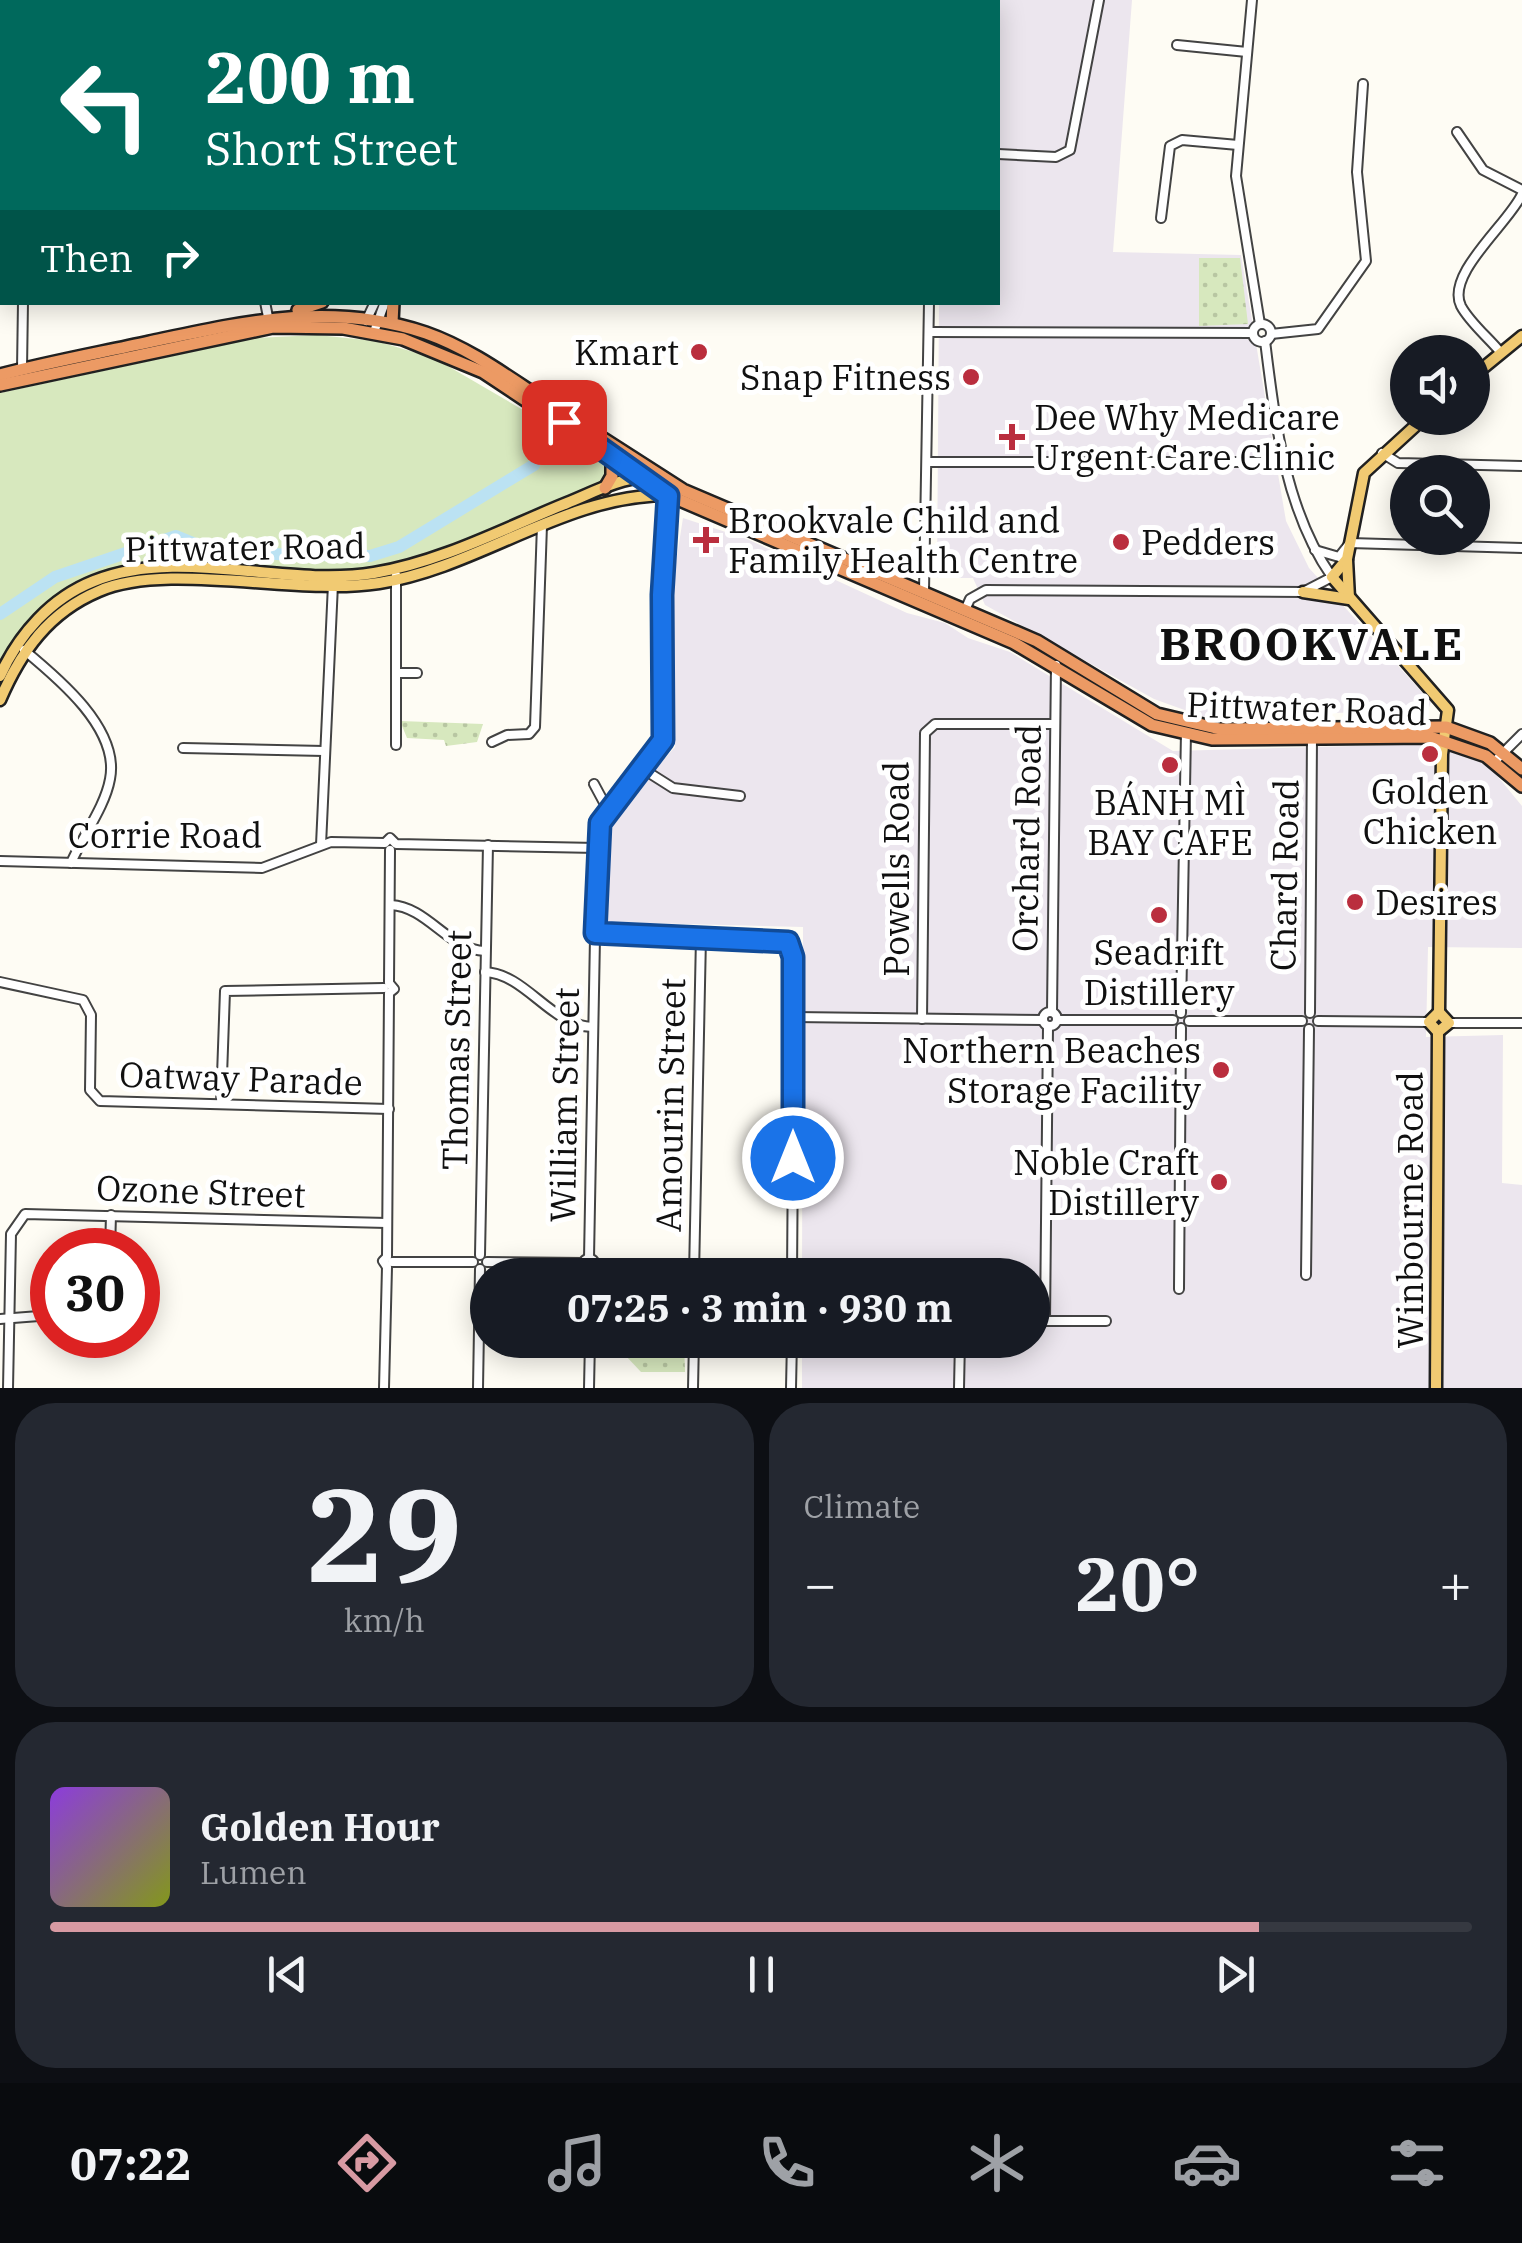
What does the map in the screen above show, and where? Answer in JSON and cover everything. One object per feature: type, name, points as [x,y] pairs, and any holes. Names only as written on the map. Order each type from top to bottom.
[{"type":"highway","points":[[0,385],[22,374],[285,315],[313,305]]},
{"type":"highway","points":[[392,323],[393,305]]},
{"type":"highway","points":[[285,315],[370,325],[471,365],[668,496]]},
{"type":"highway","name":"Pittwater Road","points":[[370,325],[392,323],[462,349],[664,479],[1056,664],[1140,719],[1220,740],[1445,733]]},
{"type":"highway","points":[[0,375],[252,330],[370,325]]},
{"type":"highway","points":[[604,488],[612,476],[612,456]]},
{"type":"highway","name":"Pittwater Road","points":[[668,496],[923,598],[966,608],[1058,653],[1187,730],[1445,733],[1480,738],[1522,786]]},
{"type":"highway","name":"Pittwater Road","points":[[1499,756],[1522,768]]},
{"type":"main road","points":[[1490,363],[1522,336]]},
{"type":"main road","points":[[1350,599],[1347,560],[1362,480],[1382,453],[1404,435]]},
{"type":"main road","points":[[637,477],[664,479]]},
{"type":"main road","name":"Pittwater Road","points":[[541,519],[604,488],[637,477]]},
{"type":"main road","name":"Pittwater Road","points":[[0,676],[48,608],[84,585],[116,574],[171,569],[333,582],[396,574],[541,519],[606,500],[668,496]]},
{"type":"main road","points":[[1347,560],[1332,577],[1448,710],[1439,1012],[1449,1023],[1438,1032],[1428,1022],[1439,1012]]},
{"type":"main road","points":[[1303,592],[1350,599]]},
{"type":"main road","name":"Pittwater Road","points":[[0,700],[22,648]]},
{"type":"main road","name":"Winbourne Road","points":[[1436,1388],[1438,1032]]},
{"type":"street","points":[[1000,154],[1056,157],[1070,150],[1099,0]]},
{"type":"street","points":[[1252,0],[1238,145],[1238,195],[1260,324],[1253,333]]},
{"type":"street","points":[[1176,45],[1247,52]]},
{"type":"street","points":[[1253,333],[1257,340],[1318,329],[1366,261],[1356,172],[1364,84]]},
{"type":"street","points":[[1457,132],[1483,170],[1522,192],[1509,219],[1478,252],[1458,291],[1461,306],[1501,354]]},
{"type":"street","points":[[1161,218],[1170,146],[1182,140],[1238,145]]},
{"type":"street","points":[[22,374],[23,305]]},
{"type":"street","points":[[266,305],[268,317]]},
{"type":"street","points":[[370,325],[374,305]]},
{"type":"street","points":[[370,325],[383,305]]},
{"type":"street","points":[[923,598],[930,305]]},
{"type":"street","points":[[966,608],[970,599],[986,590],[1303,592],[1332,577],[1312,549],[1296,513],[1268,326],[1260,324]]},
{"type":"street","points":[[930,332],[1253,333]]},
{"type":"street","points":[[1382,453],[1398,462],[1522,466]]},
{"type":"street","points":[[929,462],[1287,462]]},
{"type":"street","name":"William Street","points":[[590,1258],[598,827],[658,750],[664,734],[668,496]]},
{"type":"street","points":[[492,742],[506,735],[531,733],[535,728],[541,519]]},
{"type":"street","points":[[1312,549],[1336,558],[1350,543],[1522,548]]},
{"type":"street","points":[[396,574],[396,745]]},
{"type":"street","points":[[321,845],[333,582]]},
{"type":"street","points":[[22,648],[61,678],[90,713],[112,762],[110,783],[70,863]]},
{"type":"street","name":"Orchard Road","points":[[1055,1016],[1056,664]]},
{"type":"street","points":[[396,673],[416,674]]},
{"type":"street","name":"Powells Road","points":[[922,1018],[925,733],[936,724],[1054,724]]},
{"type":"street","points":[[1187,730],[1181,1012],[1188,1021]]},
{"type":"street","points":[[1499,756],[1522,734]]},
{"type":"street","name":"Chard Road","points":[[1310,1014],[1312,737]]},
{"type":"street","points":[[183,748],[324,751]]},
{"type":"street","points":[[643,769],[674,788],[740,796]]},
{"type":"street","points":[[594,784],[608,810]]},
{"type":"street","name":"Corrie Road","points":[[0,861],[262,868],[321,845],[596,848]]},
{"type":"street","name":"Thomas Street","points":[[480,1258],[488,845]]},
{"type":"street","points":[[384,1388],[389,1262],[390,846]]},
{"type":"street","points":[[391,905],[410,908],[465,947],[486,950]]},
{"type":"street","points":[[595,933],[788,942],[793,952],[794,1017],[792,1258]]},
{"type":"street","name":"Amourin Street","points":[[694,1258],[702,937]]},
{"type":"street","points":[[485,972],[505,976],[570,1023],[592,1028]]},
{"type":"street","name":"Oatway Parade","points":[[0,982],[84,1000],[91,1014],[93,1098],[389,1109]]},
{"type":"street","points":[[221,1104],[225,991],[388,988]]},
{"type":"street","points":[[1173,1020],[1181,1012]]},
{"type":"street","points":[[1179,1289],[1181,1028],[1188,1021],[1302,1021],[1310,1014],[1318,1022]]},
{"type":"street","points":[[794,1017],[1046,1023],[1055,1016],[1173,1020],[1181,1028]]},
{"type":"street","points":[[1302,1021],[1310,1029],[1306,1275]]},
{"type":"street","points":[[1310,1029],[1318,1022],[1428,1022]]},
{"type":"street","points":[[1046,1023],[1046,1258]]},
{"type":"street","points":[[1449,1023],[1522,1023]]},
{"type":"street","name":"Ozone Street","points":[[11,1317],[12,1234],[16,1222],[25,1214],[112,1215],[155,1221],[387,1223]]},
{"type":"street","points":[[111,1228],[112,1215]]},
{"type":"street","points":[[389,1262],[470,1262]]},
{"type":"street","points":[[0,1319],[30,1316]]},
{"type":"street","points":[[8,1388],[11,1317]]},
{"type":"street","points":[[1050,1320],[1106,1321]]},
{"type":"street","name":"Thomas Street","points":[[478,1358],[478,1388]]},
{"type":"street","points":[[589,1388],[590,1358]]},
{"type":"street","points":[[693,1388],[694,1358]]},
{"type":"street","points":[[792,1358],[792,1388]]},
{"type":"street","points":[[959,1388],[960,1358]]},
{"type":"shaded area","points":[[1000,0],[1132,0],[1113,252],[1241,255],[1286,521],[1309,568],[1431,702],[1428,710],[1204,717],[1154,699],[985,605],[973,578],[937,578],[939,305],[1000,305]]},
{"type":"shaded area","points":[[683,518],[747,539],[907,613],[945,623],[968,638],[1010,652],[1173,751],[1427,744],[1482,763],[1494,772],[1522,806],[1522,948],[1428,947],[1426,1037],[1503,1035],[1502,1183],[1522,1185],[1522,1388],[802,1388],[802,1358],[1050,1358],[1050,1258],[802,1258],[803,927],[605,922],[607,823],[675,747],[672,588]]},
{"type":"green space","points":[[1199,258],[1240,258],[1248,324],[1199,326]]},
{"type":"green space","points":[[317,335],[376,341],[434,358],[597,453],[605,468],[604,478],[574,497],[452,545],[365,570],[292,574],[149,566],[106,573],[66,590],[31,622],[0,671],[0,393],[256,338]]},
{"type":"green space","points":[[400,721],[483,724],[477,742],[446,746],[444,740],[407,738]]},
{"type":"green space","points":[[628,1358],[685,1358],[685,1372],[641,1372]]},
{"type":"waterway","points":[[0,614],[55,577],[176,536],[203,547],[222,549],[236,544],[273,554],[370,556],[399,547],[534,465]]},
{"type":"place","name":"Kmart","points":[[699,352]]},
{"type":"place","name":"Snap Fitness","points":[[971,377]]},
{"type":"place","name":"Dee Why Medicare Urgent Care Clinic","points":[[1012,437]]},
{"type":"place","name":"Brookvale Child and Family Health Centre","points":[[706,540]]},
{"type":"place","name":"Pedders","points":[[1121,542]]},
{"type":"place","name":"Golden Chicken","points":[[1430,754]]},
{"type":"place","name":"BÁNH MÌ BAY CAFE","points":[[1170,765]]},
{"type":"place","name":"Desires","points":[[1355,902]]},
{"type":"place","name":"Seadrift Distillery","points":[[1159,915]]},
{"type":"place","name":"Northern Beaches Storage Facility","points":[[1221,1070]]},
{"type":"place","name":"Noble Craft Distillery","points":[[1219,1182]]},
{"type":"district","name":"BROOKVALE","points":[[1312,643]]},
{"type":"route","points":[[564,422],[668,496],[662,595],[663,740],[608,810],[597,831],[595,933],[782,938],[788,942],[793,957],[793,1158]]}]
